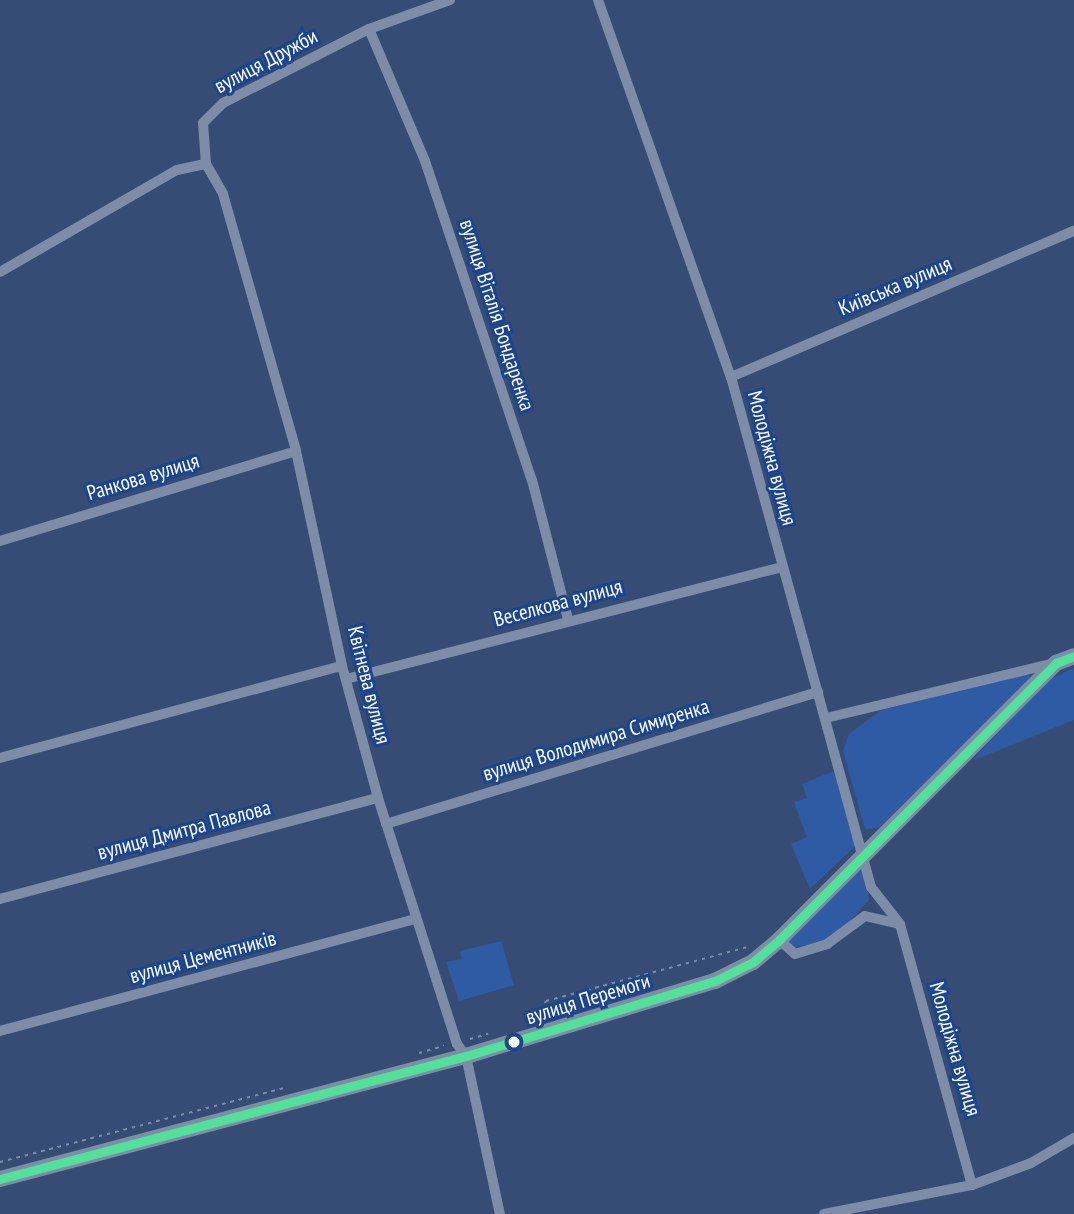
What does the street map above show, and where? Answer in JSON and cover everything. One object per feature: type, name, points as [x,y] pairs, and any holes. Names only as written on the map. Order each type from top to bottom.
[{"type":"main road","name":"вулиця Перемоги","points":[[0,1179],[466,1056],[715,981],[753,961],[779,940],[1056,663],[1074,656]]},
{"type":"street","name":"вулиця Дружби","points":[[206,164],[203,123],[223,103],[369,29],[450,0]]},
{"type":"street","name":"Молодіжна вулиця","points":[[598,0],[731,377],[781,566],[865,855],[871,887],[900,924],[972,1185]]},
{"type":"street","name":"вулиця Віталія Бондаренка","points":[[369,29],[425,161],[531,480],[568,619]]},
{"type":"street","points":[[0,272],[177,170],[206,164]]},
{"type":"street","name":"Квітнева вулиця","points":[[206,164],[223,194],[296,451],[342,666],[378,798],[457,1044],[466,1056],[500,1214]]},
{"type":"street","name":"Київська вулиця","points":[[731,377],[1074,231]]},
{"type":"street","name":"Ранкова вулиця","points":[[0,541],[296,451]]},
{"type":"street","name":"Веселкова вулиця","points":[[346,679],[568,619],[781,566]]},
{"type":"street","points":[[826,718],[1056,663]]},
{"type":"street","points":[[0,758],[342,666]]},
{"type":"street","name":"вулиця Володимира Симиренка","points":[[386,824],[818,692]]},
{"type":"street","name":"вулиця Дмитра Павлова","points":[[0,899],[378,798]]},
{"type":"street","points":[[779,940],[795,954],[827,944],[865,916],[900,924]]},
{"type":"street","name":"вулиця Цементників","points":[[0,1031],[416,919]]},
{"type":"street","points":[[824,1214],[972,1185],[1031,1163],[1074,1138]]},
{"type":"shaded area","points":[[1074,668],[1074,720],[972,761],[1048,680]]},
{"type":"shaded area","points":[[1029,671],[1030,679],[879,828],[865,829],[843,751],[849,734],[880,711]]},
{"type":"shaded area","points":[[834,771],[855,846],[810,889],[791,844],[807,837],[794,802],[807,798],[802,784]]},
{"type":"shaded area","points":[[859,869],[866,877],[869,900],[845,926],[827,940],[809,945],[795,947],[787,942]]},
{"type":"shaded area","points":[[501,941],[514,985],[459,1001],[446,962],[462,959],[460,951]]},
{"type":"transit line","points":[[0,1179],[466,1056],[715,981],[753,962],[779,940],[1056,663],[1074,656]]}]
